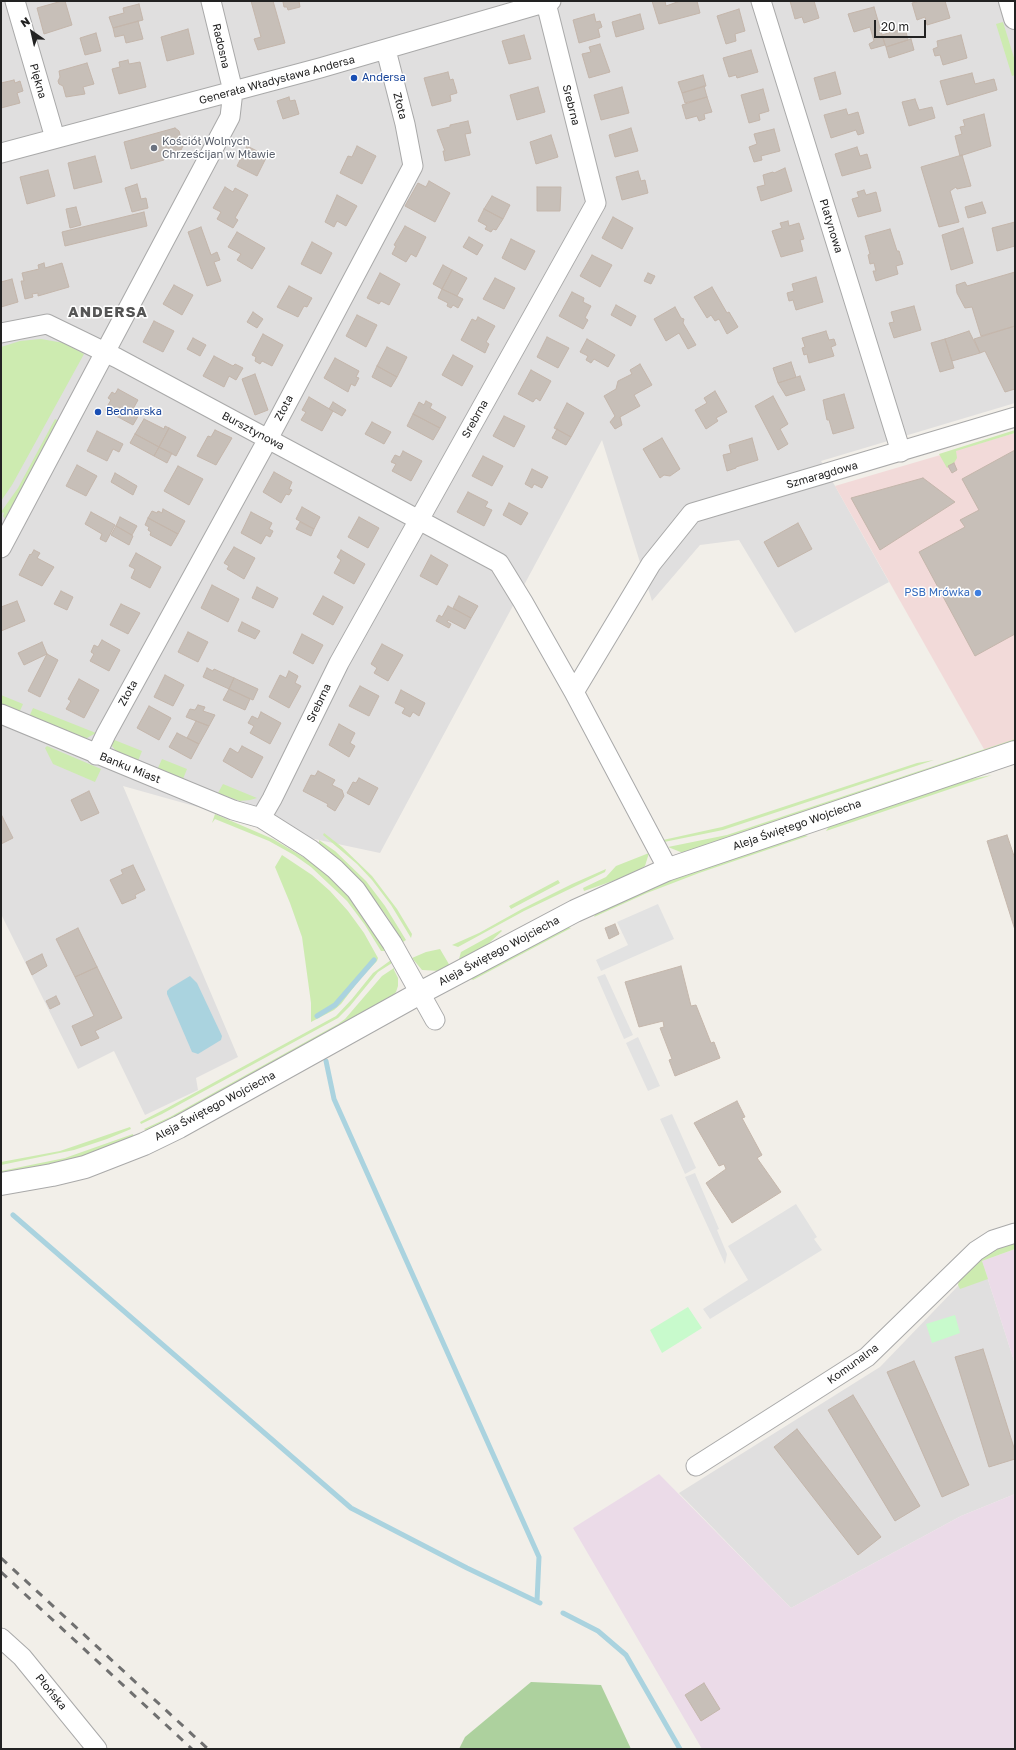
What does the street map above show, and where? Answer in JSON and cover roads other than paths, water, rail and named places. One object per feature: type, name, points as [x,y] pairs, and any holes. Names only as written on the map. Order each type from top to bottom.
[{"type":"street","name":"Piękna","points":[[15,1],[55,138]]},
{"type":"street","name":"Radosna","points":[[211,1],[233,91]]},
{"type":"street","name":"Platynowa","points":[[761,1],[901,452]]},
{"type":"street","points":[[1010,1],[1015,18]]},
{"type":"street","name":"Generała Władysława Andersa","points":[[1,153],[219,96],[386,50],[548,2]]},
{"type":"street","name":"Srebrna","points":[[261,818],[272,799],[339,663],[596,203],[548,2]]},
{"type":"street","name":"Złota","points":[[96,755],[106,734],[268,439],[413,166],[405,124],[386,50]]},
{"type":"street","points":[[1,548],[230,117],[233,91]]},
{"type":"street","name":"Bursztynowa","points":[[1,333],[47,324],[106,352],[499,563],[524,602],[574,692]]},
{"type":"street","name":"Szmaragdowa","points":[[574,692],[650,564],[692,513],[1015,418]]},
{"type":"street","points":[[574,692],[668,869]]},
{"type":"street","name":"Banku Miast","points":[[1,714],[96,755],[233,810],[261,818],[310,849],[335,869],[356,890],[382,926],[434,1020]]},
{"type":"street","name":"Aleja Świętego Wojciecha","points":[[1,1184],[52,1175],[85,1167],[144,1144],[179,1127],[420,993],[594,901],[668,869],[1015,752]]},
{"type":"street","name":"Komunalna","points":[[696,1466],[867,1357],[976,1251],[993,1240],[1015,1233]]},
{"type":"street","name":"Płońska","points":[[1,1638],[22,1657],[97,1749]]},
{"type":"water","points":[[190,976],[197,983],[222,1036],[221,1040],[198,1054],[192,1052],[167,994],[167,991],[170,988]]},
{"type":"waterway","points":[[317,1016],[335,1005],[374,960]]},
{"type":"waterway","points":[[326,1061],[334,1099],[539,1557],[537,1601]]},
{"type":"waterway","points":[[13,1215],[351,1508],[467,1568],[540,1603]]},
{"type":"waterway","points":[[563,1613],[598,1631],[626,1655],[680,1749]]},
{"type":"railway","points":[[1,1558],[208,1749]]},
{"type":"railway","points":[[1,1572],[192,1749]]},
{"type":"place","name":"Andersa","points":[[354,78]]},
{"type":"place","name":"Kościół Wolnych Chrześcijan w Mławie","points":[[154,148]]},
{"type":"place","name":"Bednarska","points":[[98,412]]},
{"type":"place","name":"PSB Mrówka","points":[[978,593]]},
{"type":"district","name":"ANDERSA","points":[[108,312]]}]
